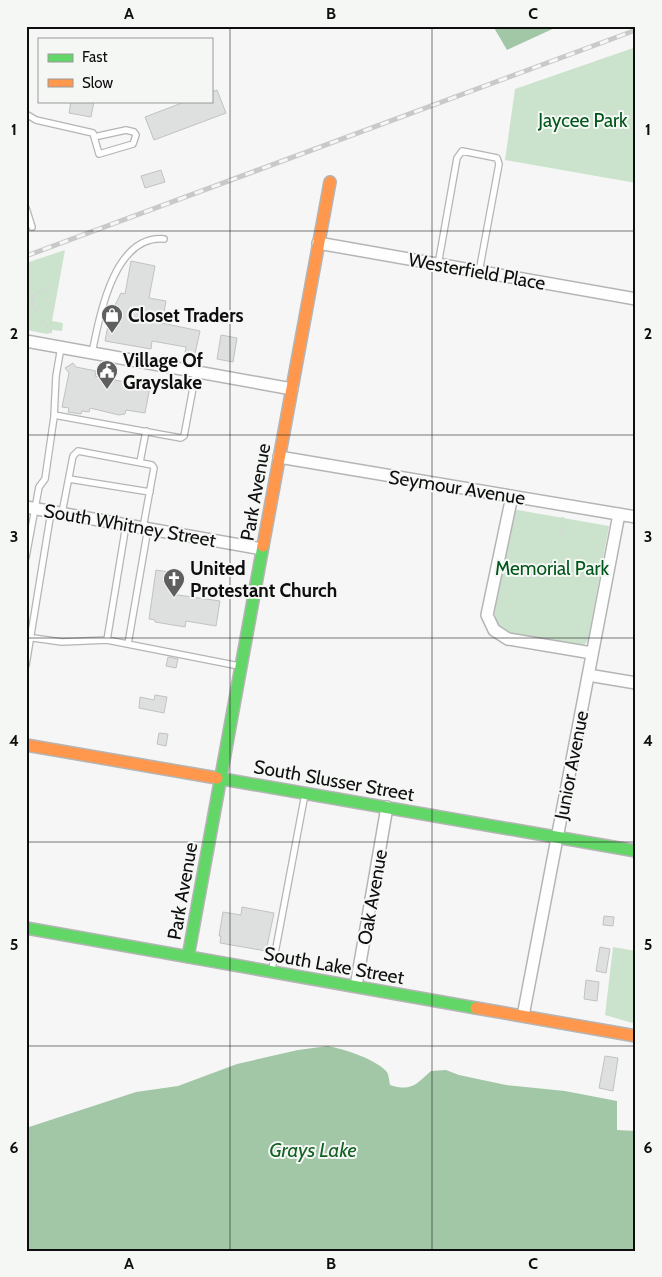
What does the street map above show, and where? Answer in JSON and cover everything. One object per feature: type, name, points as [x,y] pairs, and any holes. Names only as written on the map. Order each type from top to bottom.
[{"type":"street","name":"Park Avenue","points":[[188,957],[330,182]]},
{"type":"street","name":"Westerfield Place","points":[[318,244],[636,299]]},
{"type":"street","points":[[26,341],[292,389]]},
{"type":"street","name":"Seymour Avenue","points":[[279,457],[636,517]]},
{"type":"street","points":[[512,496],[487,615],[494,630],[508,639],[592,653]]},
{"type":"street","name":"South Whitney Street","points":[[31,508],[262,549]]},
{"type":"street","name":"Junior Avenue","points":[[523,1016],[619,514]]},
{"type":"street","points":[[588,675],[636,683]]},
{"type":"street","name":"South Slusser Street","points":[[26,746],[636,851]]},
{"type":"street","name":"Oak Avenue","points":[[356,986],[388,807]]},
{"type":"street","name":"South Lake Street","points":[[26,928],[636,1036]]},
{"type":"lane","points":[[26,114],[36,120],[93,133],[94,137],[99,154],[128,147],[133,144],[136,135],[126,130],[94,137]]},
{"type":"lane","points":[[438,264],[457,158],[462,151],[497,158],[500,164],[479,272]]},
{"type":"lane","points":[[26,208],[32,227]]},
{"type":"lane","points":[[92,353],[107,295],[127,253],[143,241],[152,238],[164,240]]},
{"type":"lane","points":[[26,557],[31,508],[44,479],[54,415],[56,376],[61,347]]},
{"type":"lane","points":[[54,415],[181,438],[184,436],[196,372]]},
{"type":"lane","points":[[140,462],[146,431]]},
{"type":"lane","points":[[26,665],[28,637],[57,512],[68,479],[73,456],[78,451],[152,464],[154,468],[128,644]]},
{"type":"lane","points":[[68,479],[150,492]]},
{"type":"lane","points":[[107,640],[126,524]]},
{"type":"lane","points":[[28,637],[62,642],[107,640],[241,666]]},
{"type":"lane","points":[[272,972],[305,793]]},
{"type":"path","points":[[26,295],[33,296],[51,285]]},
{"type":"path","points":[[33,296],[32,304],[54,336]]},
{"type":"path","points":[[26,304],[32,304]]},
{"type":"path","points":[[561,531],[563,517]]},
{"type":"green space","name":"Jaycee Park","points":[[636,47],[636,183],[505,160],[515,89]]},
{"type":"green space","points":[[65,250],[52,321],[63,323],[62,331],[53,330],[48,334],[26,330],[26,263]]},
{"type":"green space","name":"Memorial Park","points":[[512,509],[609,526],[588,640],[585,644],[579,645],[509,633],[497,624],[494,610]]},
{"type":"green space","points":[[613,947],[636,951],[636,1024],[605,1015]]},
{"type":"water","points":[[493,26],[559,26],[507,50]]},
{"type":"water","name":"Grays Lake","points":[[328,1046],[375,1062],[387,1072],[390,1085],[397,1087],[413,1086],[431,1071],[446,1070],[459,1075],[506,1085],[565,1091],[617,1101],[617,1130],[636,1131],[636,1251],[26,1251],[26,1128],[136,1092],[178,1086],[237,1064],[298,1050]]},
{"type":"building","points":[[217,90],[226,113],[154,140],[145,117],[184,102],[212,102],[212,92]]},
{"type":"building","points":[[71,102],[94,102],[91,117],[69,113]]},
{"type":"building","points":[[161,170],[165,182],[145,188],[141,176]]},
{"type":"building","points":[[131,261],[155,266],[149,298],[166,301],[162,323],[200,331],[195,354],[185,353],[186,347],[152,341],[151,349],[105,341],[110,315],[121,293],[125,294]]},
{"type":"building","points":[[221,335],[237,338],[233,362],[217,359]]},
{"type":"building","name":"Village Of Grayslake","points":[[73,363],[76,367],[96,371],[95,376],[150,387],[145,413],[126,410],[125,414],[119,415],[90,408],[89,412],[82,411],[81,414],[68,412],[69,408],[62,407],[69,373],[65,368]]},
{"type":"building","points":[[554,561],[558,565],[554,569],[550,565]]},
{"type":"building","name":"United Protestant Church","points":[[156,570],[175,573],[171,594],[220,601],[216,626],[186,621],[185,627],[155,622],[155,620],[149,619]]},
{"type":"building","points":[[168,657],[178,659],[176,668],[166,666]]},
{"type":"building","points":[[155,695],[167,697],[164,713],[139,708],[140,697],[154,700]]},
{"type":"building","points":[[159,733],[168,734],[166,746],[157,744]]},
{"type":"building","points":[[242,907],[274,913],[266,951],[220,943],[221,936],[219,936],[223,912],[241,915]]},
{"type":"building","points":[[604,916],[614,917],[613,926],[603,925]]},
{"type":"building","points":[[600,947],[610,949],[606,973],[596,971]]},
{"type":"building","points":[[586,980],[599,982],[597,1001],[584,999]]},
{"type":"building","points":[[605,1056],[618,1058],[613,1091],[599,1088]]},
{"type":"railway","points":[[26,256],[636,30]]},
{"type":"traffic: fast","points":[[188,957],[263,546]]},
{"type":"traffic: fast","points":[[217,778],[636,851]]},
{"type":"traffic: fast","points":[[26,928],[476,1008]]},
{"type":"traffic: slow","points":[[263,546],[330,182]]},
{"type":"traffic: slow","points":[[26,745],[217,778]]},
{"type":"traffic: slow","points":[[476,1008],[636,1036]]},
{"type":"place","name":"Closet Traders","points":[[112,334]]},
{"type":"place","name":"Village Of Grayslake","points":[[107,390]]},
{"type":"place","name":"United Protestant Church","points":[[174,598]]}]
